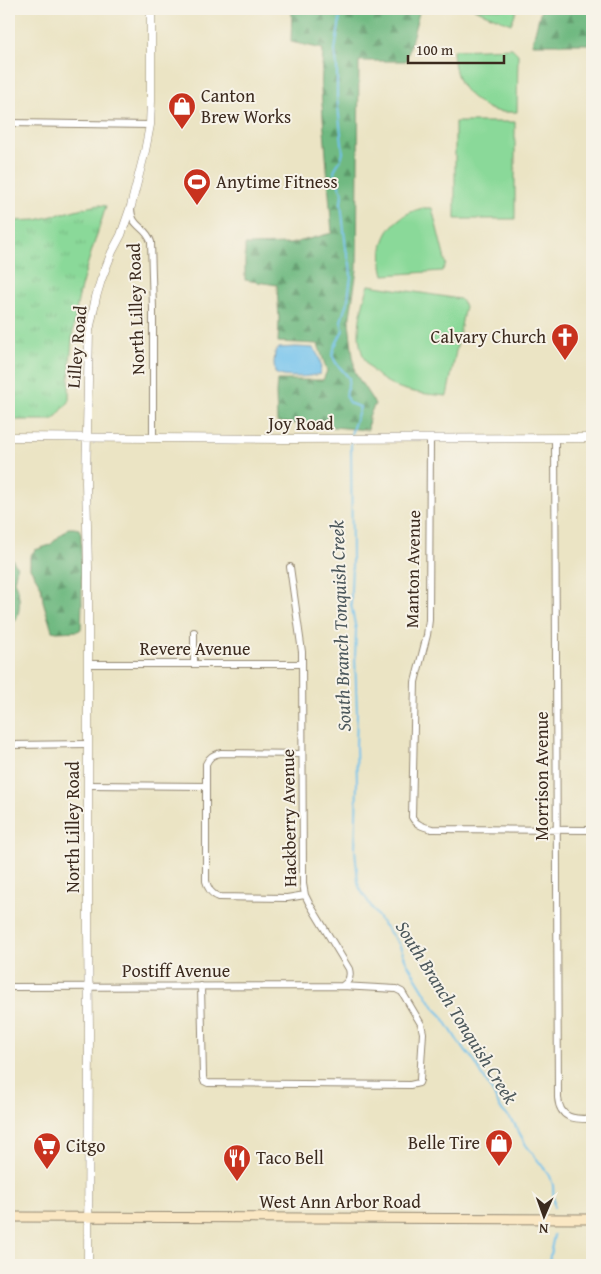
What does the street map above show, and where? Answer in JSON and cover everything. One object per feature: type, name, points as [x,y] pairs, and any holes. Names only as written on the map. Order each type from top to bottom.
[{"type":"main road","name":"West Ann Arbor Road","points":[[9,1217],[592,1219]]},
{"type":"street","points":[[131,206],[142,166],[150,125],[152,9]]},
{"type":"street","points":[[9,123],[150,125]]},
{"type":"street","name":"Lilley Road","points":[[86,438],[91,318],[101,280],[121,235],[131,206]]},
{"type":"street","name":"North Lilley Road","points":[[131,206],[131,214],[134,221],[148,234],[151,242],[153,438]]},
{"type":"street","name":"Joy Road","points":[[9,437],[430,440],[592,438]]},
{"type":"street","name":"North Lilley Road","points":[[86,438],[88,1217]]},
{"type":"street","name":"Morrison Avenue","points":[[555,438],[558,1098],[559,1106],[563,1113],[572,1118],[592,1119]]},
{"type":"street","name":"Manton Avenue","points":[[430,440],[429,620],[415,682],[412,817],[421,826],[432,830],[557,830]]},
{"type":"street","name":"Hackberry Avenue","points":[[290,567],[301,641],[302,664],[303,884],[309,903],[349,968],[348,980],[342,986]]},
{"type":"street","points":[[194,632],[194,664]]},
{"type":"street","name":"Revere Avenue","points":[[88,664],[302,664]]},
{"type":"street","points":[[10,745],[88,744]]},
{"type":"street","points":[[302,754],[220,753],[211,756],[206,764],[206,881],[210,892],[219,897],[287,898],[305,894]]},
{"type":"street","points":[[88,785],[206,786]]},
{"type":"street","points":[[557,830],[592,830]]},
{"type":"street","name":"Postiff Avenue","points":[[9,987],[88,986],[201,986],[342,986],[396,989],[402,992],[421,1024],[421,1076],[415,1085],[208,1083],[204,1081],[202,1076],[201,986]]},
{"type":"street","points":[[88,1217],[88,1265]]},
{"type":"green space","points":[[292,9],[420,9],[406,61],[359,61],[357,270],[349,323],[355,373],[375,404],[369,416],[368,430],[277,422],[277,380],[323,380],[327,371],[318,344],[278,342],[277,285],[245,280],[245,245],[290,244],[332,233],[321,91],[323,49],[291,42]]},
{"type":"green space","points":[[474,9],[517,9],[511,24]]},
{"type":"green space","points":[[541,9],[592,9],[592,44],[532,44]]},
{"type":"green space","points":[[512,48],[518,54],[517,112],[493,110],[479,103],[460,83],[454,64],[453,50]]},
{"type":"green space","points":[[455,122],[515,122],[515,219],[455,219]]},
{"type":"green space","points":[[99,205],[106,206],[81,287],[75,316],[69,402],[53,420],[9,420],[9,221],[37,220]]},
{"type":"green space","points":[[423,208],[432,208],[446,264],[442,271],[384,275],[382,252],[388,232],[402,217]]},
{"type":"green space","points":[[369,285],[460,299],[465,306],[447,396],[401,389],[387,382],[366,363],[361,351],[359,325]]},
{"type":"green space","points":[[68,528],[79,529],[81,534],[81,629],[78,631],[57,632],[52,631],[43,601],[41,586],[30,568],[30,556],[35,550],[50,545]]},
{"type":"green space","points":[[9,554],[17,567],[14,581],[18,592],[19,612],[14,623],[9,627]]},
{"type":"water","points":[[279,348],[313,348],[320,360],[320,374],[290,377],[275,373],[275,352]]},
{"type":"waterway","name":"South Branch Tonquish Creek","points":[[338,9],[340,15],[335,50],[337,97],[343,153],[334,172],[342,193],[341,203],[351,276],[348,299],[341,321],[343,330],[332,355],[336,363],[349,378],[346,396],[348,402],[360,407],[351,436]]},
{"type":"waterway","name":"South Branch Tonquish Creek","points":[[351,440],[351,604],[356,630],[357,783],[355,849],[358,882],[360,889],[380,920],[399,944],[407,963],[435,1009],[473,1059],[500,1108],[514,1123],[526,1145],[550,1176],[553,1185],[554,1207]]},
{"type":"waterway","name":"South Branch Tonquish Creek","points":[[549,1265],[554,1235]]},
{"type":"place","name":"Canton Brew Works","points":[[182,130]]},
{"type":"place","name":"Anytime Fitness","points":[[197,206]]},
{"type":"place","name":"Calvary Church","points":[[565,361]]},
{"type":"place","name":"Belle Tire","points":[[499,1167]]},
{"type":"place","name":"Citgo","points":[[47,1170]]},
{"type":"place","name":"Taco Bell","points":[[237,1182]]}]
